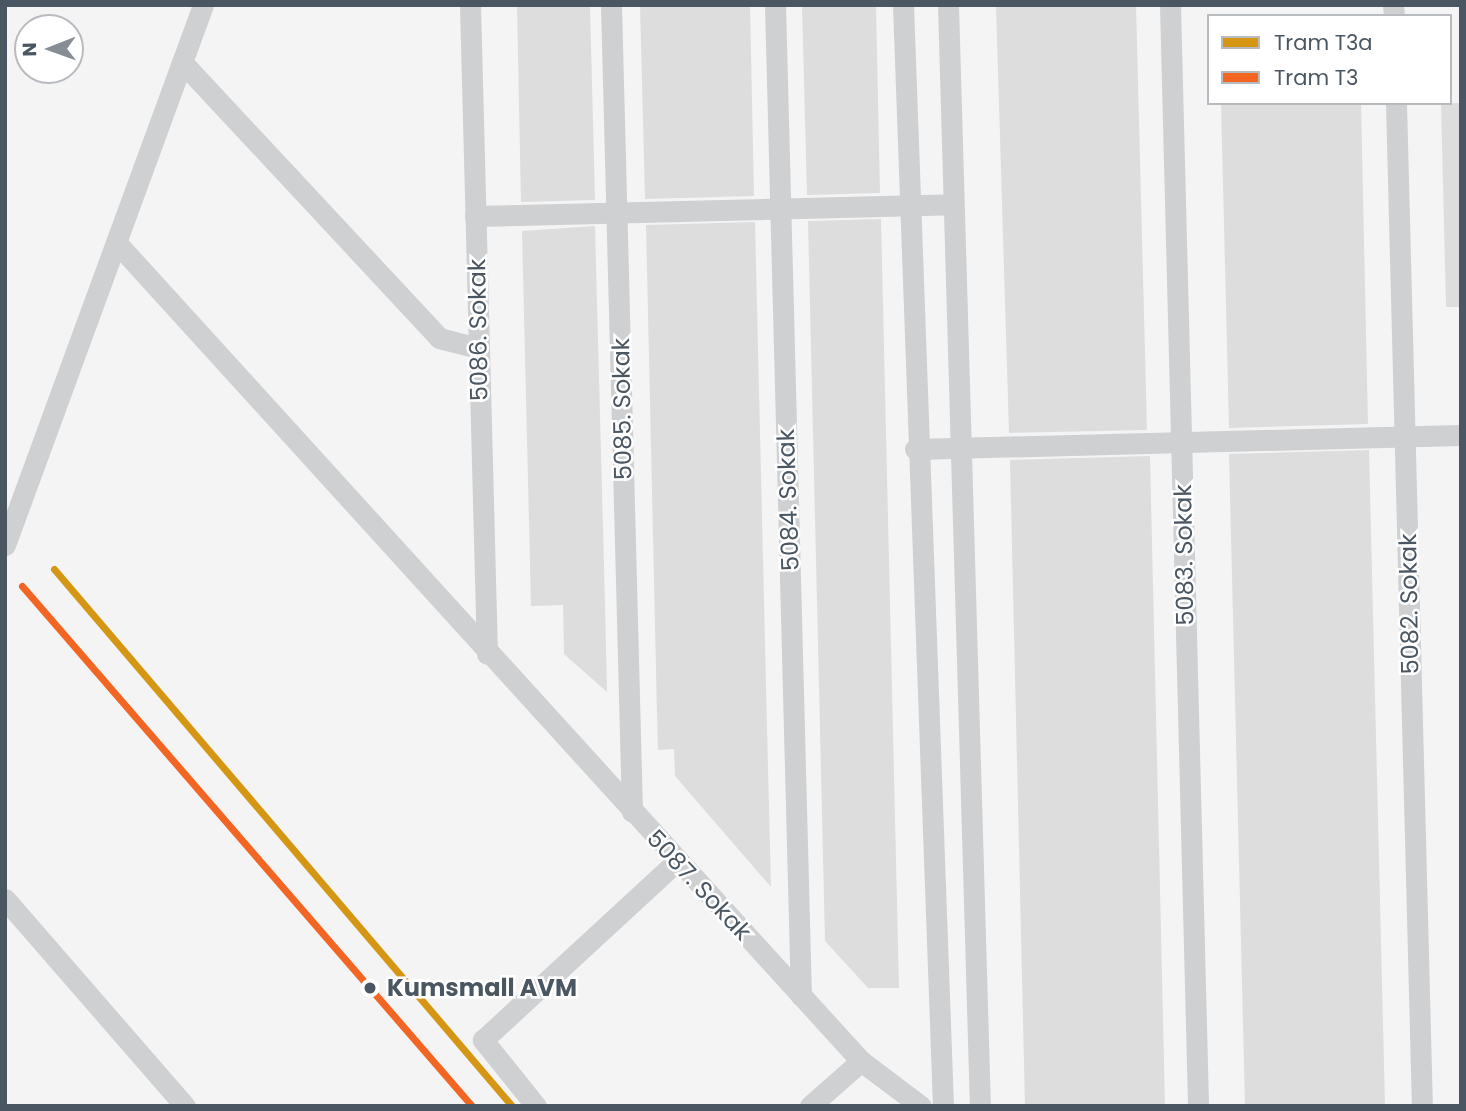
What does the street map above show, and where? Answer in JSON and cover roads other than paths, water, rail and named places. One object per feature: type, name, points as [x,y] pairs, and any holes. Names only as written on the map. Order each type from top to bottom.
[{"type":"street","points":[[5,545],[203,5]]},
{"type":"street","name":"5086. Sokak","points":[[470,5],[487,654]]},
{"type":"street","name":"5085. Sokak","points":[[611,5],[632,812]]},
{"type":"street","name":"5084. Sokak","points":[[775,5],[801,996]]},
{"type":"street","points":[[903,5],[915,449],[943,1106]]},
{"type":"street","points":[[948,5],[980,1106]]},
{"type":"street","name":"5083. Sokak","points":[[1170,5],[1198,1106]]},
{"type":"street","points":[[182,62],[439,338],[478,348]]},
{"type":"street","name":"5082. Sokak","points":[[1396,105],[1422,1106]]},
{"type":"street","points":[[475,216],[953,204]]},
{"type":"street","name":"5087. Sokak","points":[[116,242],[487,654],[801,996],[861,1060],[921,1106]]},
{"type":"street","points":[[915,449],[1461,435]]},
{"type":"street","points":[[536,1106],[483,1040],[677,861]]},
{"type":"street","points":[[5,899],[185,1106]]},
{"type":"street","points":[[810,1106],[861,1060]]},
{"type":"tram line","name":"T3a","points":[[54,569],[512,1106]]},
{"type":"tram line","name":"T3","points":[[22,586],[472,1106]]},
{"type":"place","name":"Kumsmall AVM","points":[[370,988]]}]
